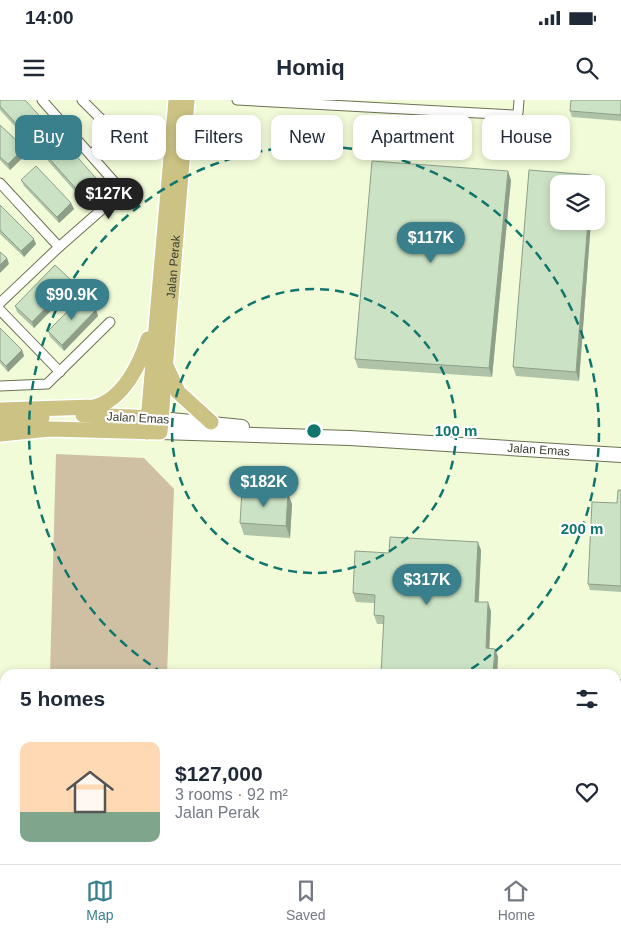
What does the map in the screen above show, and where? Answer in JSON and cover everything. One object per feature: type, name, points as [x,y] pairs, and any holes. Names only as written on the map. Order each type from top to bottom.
[{"type":"main road","name":"Jalan Perak","points":[[154,425],[156,316],[176,100]]},
{"type":"main road","name":"Jalan Perak","points":[[154,425],[165,365],[187,100]]},
{"type":"main road","points":[[0,410],[94,407],[103,404],[118,393],[141,362],[156,316]]},
{"type":"main road","points":[[165,365],[178,392],[211,422]]},
{"type":"main road","name":"Jalan Emas","points":[[0,422],[84,415],[154,425],[621,455]]},
{"type":"main road","name":"Jalan Emas","points":[[0,434],[50,429],[211,422],[305,436]]},
{"type":"street","points":[[0,303],[59,247],[116,197],[117,185],[114,179],[42,100]]},
{"type":"street","points":[[82,100],[109,127],[109,136],[103,146],[91,154]]},
{"type":"street","points":[[237,100],[514,115],[518,113],[519,100]]},
{"type":"street","points":[[397,110],[398,100]]},
{"type":"street","points":[[0,183],[59,247]]},
{"type":"street","points":[[0,310],[60,372]]},
{"type":"street","points":[[0,386],[47,384],[110,322]]},
{"type":"shaded area","points":[[56,454],[144,458],[174,489],[167,669],[50,669]]},
{"type":"building","points":[[0,100],[25,100],[39,115],[15,115],[15,122],[0,106]]},
{"type":"building","points":[[571,100],[621,100],[621,115],[570,111]]},
{"type":"building","points":[[0,125],[15,139],[15,157],[8,164],[0,157]]},
{"type":"building","points":[[50,160],[80,160],[103,186],[87,201]]},
{"type":"building","points":[[372,161],[508,171],[489,368],[355,359]]},
{"type":"building","points":[[36,166],[71,203],[57,217],[21,180]]},
{"type":"building","points":[[529,170],[591,175],[550,175],[550,230],[587,230],[576,372],[513,367]]},
{"type":"building","points":[[0,205],[34,239],[21,251],[0,230]]},
{"type":"building","points":[[0,252],[7,258],[0,265]]},
{"type":"building","points":[[55,265],[72,281],[32,322],[15,306]]},
{"type":"building","points":[[82,297],[96,310],[62,345],[48,331]]},
{"type":"building","points":[[0,328],[22,350],[6,366],[0,360]]},
{"type":"building","points":[[242,490],[288,493],[286,526],[240,523]]},
{"type":"building","points":[[618,490],[621,490],[621,586],[588,584],[592,502],[617,503]]},
{"type":"building","points":[[390,537],[478,542],[475,602],[488,602],[486,648],[495,649],[493,669],[381,669],[384,616],[374,615],[375,595],[353,593],[355,551],[389,553]]}]
